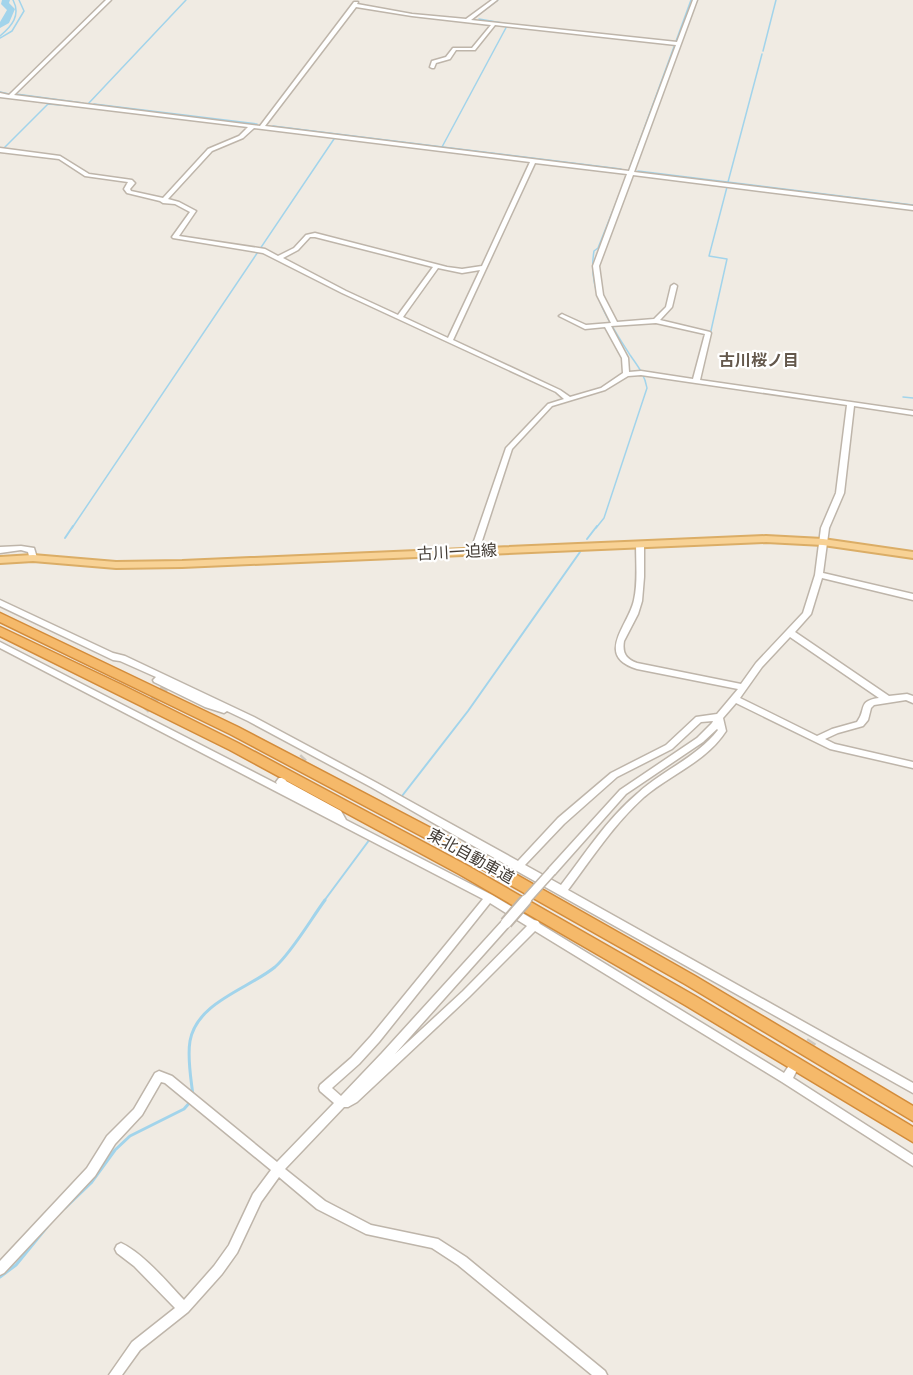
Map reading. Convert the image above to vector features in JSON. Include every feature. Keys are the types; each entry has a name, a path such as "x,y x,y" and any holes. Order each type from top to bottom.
{"highway":[{"name":"東北自動車道","path":"0,617 200,714 375,803 668,967 913,1114"},
{"name":"東北自動車道","path":"0,631 75,667 385,827 658,981 913,1135"}],"main road":[{"name":"古川一迫線","path":"0,560 33,558 135,565 749,539 823,542 913,555"}],"street":[{"path":"10,96 110,0"},
{"path":"468,20 495,0"},
{"path":"626,374 626,358 600,296 596,266 677,43 695,0"},
{"path":"262,127 356,3 412,15 677,43"},
{"path":"432,68 434,62 448,58 455,49 473,50 494,24"},
{"path":"0,95 913,208"},
{"path":"163,201 208,152 242,137 253,126"},
{"path":"0,150 64,159 75,169 87,175 130,181 132,183 127,189 129,192 179,204 193,212 175,237 260,249 344,292 451,339 480,356 558,391 568,398"},
{"path":"451,339 533,161"},
{"path":"278,258 296,249 308,236 315,236 436,267 462,271 484,267"},
{"path":"400,317 436,267"},
{"path":"656,321 669,307 674,286"},
{"path":"562,316 585,327 656,321 708,333 696,381"},
{"path":"475,550 508,448 550,405 603,389 626,374 696,381 913,413"},
{"path":"115,1375 136,1346 184,1308 201,1291 228,1256 257,1198 278,1169 386,1056 623,792 700,740 716,725 719,717 759,665 807,615 819,575 825,528 840,493 851,404"},
{"path":"640,544 640,593 631,623 620,642 620,652 626,662 742,687"},
{"path":"0,550 27,548 31,550 33,558"},
{"path":"819,575 913,597"},
{"path":"0,603 207,705 251,719"},
{"path":"790,633 887,699"},
{"path":"0,645 489,898 789,1075 913,1161"},
{"path":"111,656 122,658 251,719 374,785 814,1036 913,1088"},
{"path":"87,689 104,693 144,711 188,736 194,744"},
{"path":"818,739 835,731 857,726 864,720 867,707 872,702 907,697 913,700"},
{"path":"735,699 833,747 913,765"},
{"path":"518,867 561,821 614,775 669,747 699,719 719,717"},
{"path":"562,891 635,801 654,784 703,751 718,738 722,731 719,717"},
{"path":"304,758 306,755 356,781 374,785"},
{"path":"282,780 280,782 338,813 343,822"},
{"path":"489,898 375,1039 355,1061 324,1088 341,1102 353,1099 465,994 535,924"},
{"path":"0,1269 91,1172 111,1140 138,1112 159,1076 168,1079 321,1205 341,1218 369,1230 434,1242 462,1261 601,1375"},
{"path":"121,1249 138,1262 184,1308"}],"waterway":[{"path":"0,26 6,21 11,9 5,4 6,0"},
{"path":"0,36 16,15 13,0"},
{"path":"0,38 12,31 24,11 19,0"},
{"path":"88,104 186,0"},
{"path":"474,18 498,0"},
{"path":"629,170 691,0"},
{"path":"763,51 776,0"},
{"path":"442,147 508,24 479,19"},
{"path":"728,182 762,54"},
{"path":"0,92 9,94"},
{"path":"16,94 83,103"},
{"path":"3,149 48,104 84,107"},
{"path":"94,104 257,124"},
{"path":"273,126 442,147"},
{"path":"72,528 334,139"},
{"path":"442,147 621,169"},
{"path":"638,171 913,205"},
{"path":"596,528 604,518 647,388 640,370 602,306 594,279 594,251 598,248 627,175"},
{"path":"708,344 727,259 709,256 727,187"},
{"path":"903,397 913,398"},
{"path":"65,538 73,526"},
{"path":"587,539 597,526"},
{"path":"402,796 468,711 580,552"},
{"path":"324,901 370,839"},
{"path":"193,1096 190,1041 202,1016 213,1006 275,967 295,944 325,900"},
{"path":"65,1208 91,1183 115,1150 130,1136 184,1109 191,1101"},
{"path":"0,1277 16,1265 47,1227"}],"tunnel":[{"path":"145,710 165,688"},
{"path":"285,777 304,757"},
{"path":"794,1068 812,1041"}],"district":[{"name":"古川桜ノ目","path":"759,360"}]}
